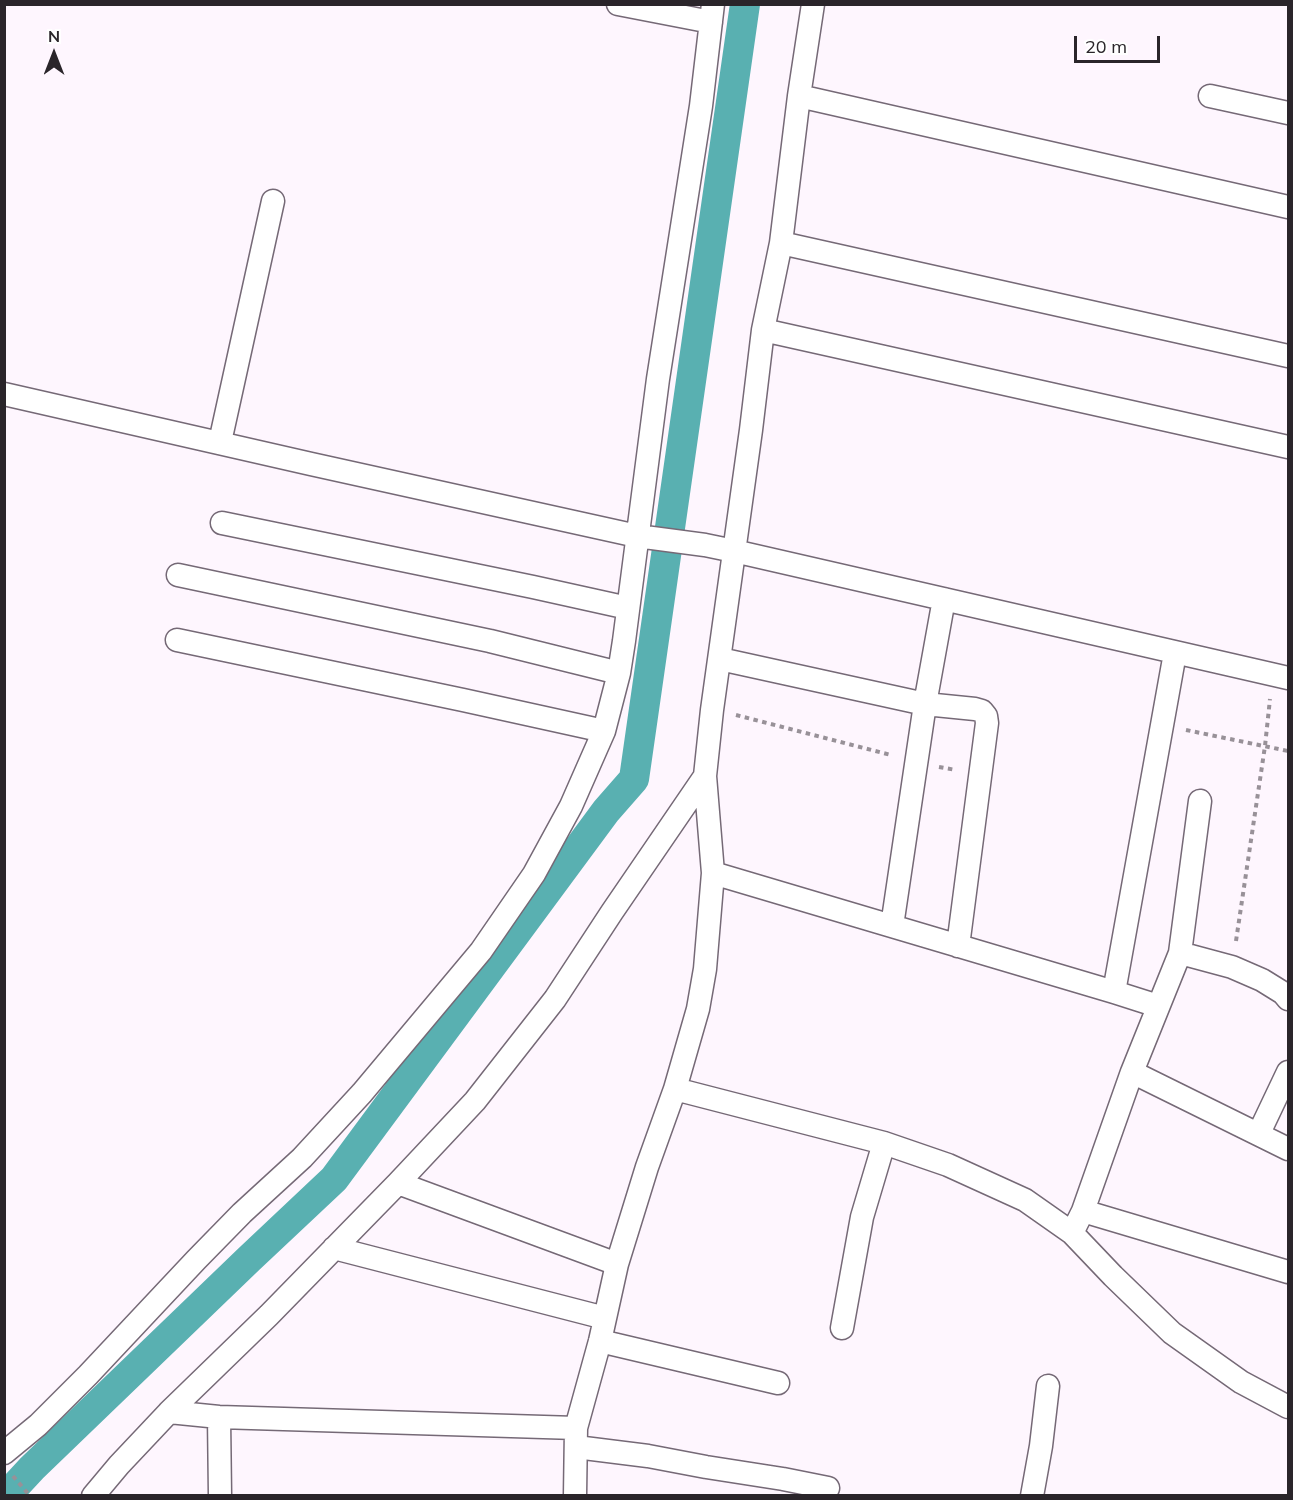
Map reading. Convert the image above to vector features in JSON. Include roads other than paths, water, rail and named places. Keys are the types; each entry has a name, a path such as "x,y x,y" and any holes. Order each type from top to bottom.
{"street":[{"path":"8,1463 47,1417 159,1299 242,1213 302,1158 362,1092 481,951 534,874 571,806 604,731 619,673 628,608 648,537 658,379 701,106 712,13 618,4"},
{"path":"575,1496 576,1438 617,1264 647,1167 675,1089 700,999 705,969 713,873 705,776 712,710 763,330 781,243 813,4"},
{"path":"799,96 1288,207"},
{"path":"1210,96 1288,113"},
{"path":"220,442 273,201"},
{"path":"781,243 1288,356"},
{"path":"763,330 1288,447"},
{"path":"4,394 648,537 734,551 1281,676"},
{"path":"222,523 628,608"},
{"path":"178,575 479,639 619,673"},
{"path":"892,926 925,704 944,600"},
{"path":"177,640 463,699 604,731"},
{"path":"1114,992 1175,653"},
{"path":"720,659 925,704 982,711 987,723 958,946"},
{"path":"93,1496 169,1412 398,1183 475,1101 555,999 705,776"},
{"path":"1072,1233 1083,1211 1132,1072 1180,953 1200,801"},
{"path":"713,873 1158,1006"},
{"path":"1180,953 1232,967 1262,980 1284,993 1288,999"},
{"path":"1132,1072 1288,1149"},
{"path":"1259,1134 1288,1072"},
{"path":"675,1089 884,1143 948,1165 1025,1200 1072,1233 1172,1333 1241,1382 1288,1407"},
{"path":"842,1328 862,1217 884,1143"},
{"path":"398,1183 617,1264"},
{"path":"1083,1211 1288,1270"},
{"path":"334,1248 605,1318"},
{"path":"600,1341 778,1383"},
{"path":"1032,1496 1048,1386"},
{"path":"169,1412 219,1417 576,1438 706,1467 828,1488"},
{"path":"219,1417 220,1496"}],"waterway":[{"path":"6,1496 32,1468 334,1179 606,811 634,779 745,4"}]}
